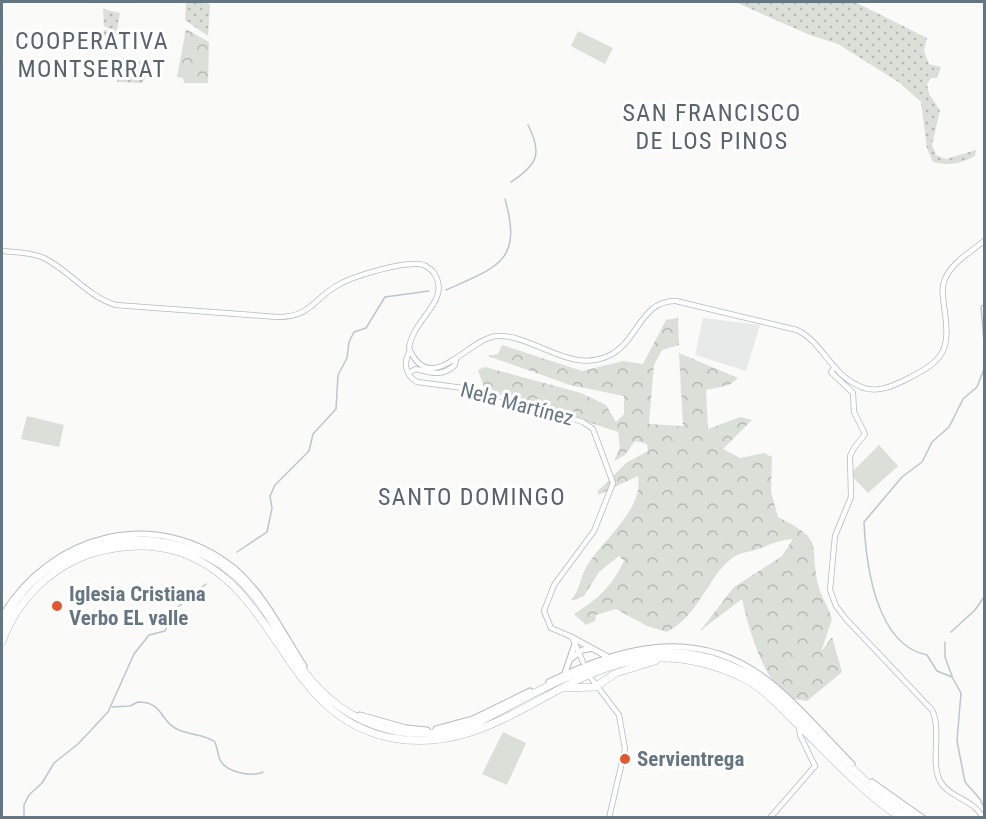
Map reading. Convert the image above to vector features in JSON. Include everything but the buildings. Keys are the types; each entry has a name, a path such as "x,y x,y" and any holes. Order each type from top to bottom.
{"highway":[{"path":"2,626 11,607 31,583 71,554 126,539 173,543 219,563 244,584 313,684 330,700 366,722 420,734 455,731 473,725 605,662 647,651 691,653 738,668 764,683 873,790 913,818"},
{"path":"2,642 24,602 57,570 87,555 107,549 161,547 197,559 237,587 261,617 290,664 312,692 343,719 374,733 410,741 450,737 486,726 562,687 614,664 640,658 694,661 718,667 749,681 799,725 873,799 901,818"},
{"path":"562,687 595,687 616,673 665,658"}],"main road":[{"path":"410,351 422,365 432,368 442,367 478,342 501,336 575,359 600,359 622,347 653,306 669,301 797,330 809,338 834,368 857,386 877,390 895,386 935,364 944,352 948,335 942,293 944,281 960,260 984,241"},
{"path":"2,251 42,257 96,296 116,305 278,317 303,313 335,287 350,280 409,264 421,264 434,273 440,289 436,301 412,333 410,351 405,362 408,373 416,369 432,374 442,373 455,365 456,359"},
{"path":"834,368 831,372 834,376 853,393 854,412 865,434 850,456 851,497 835,536 829,580 833,601 846,619 932,710 935,720 940,781 946,789 975,806 983,818"},
{"name":"Nela Martínez","path":"408,373 417,382 503,396 577,419 593,429 613,483 594,531 554,585 544,608 546,620 551,628 567,633 574,641"},
{"path":"2,616 31,576 66,552 106,538 147,535 188,543 235,569 255,591 313,677 341,704 370,719 406,728 439,729 484,714 606,656 648,647 683,647 713,654 752,670 778,690 876,786 923,818"},
{"path":"574,641 606,656"},
{"path":"574,641 583,662"},
{"path":"564,675 572,659 574,641"},
{"path":"572,659 583,649 590,649"},
{"path":"591,678 595,687 619,716 624,740 624,754 609,818"},
{"path":"770,818 815,766 800,735 799,725"}],"shaded area":[{"path":"703,318 760,325 746,371 695,355"}],"green space":[{"path":"735,2 855,2 927,38 924,51 929,64 941,67 937,78 931,78 927,84 929,94 940,110 932,145 936,155 946,159 976,150 975,156 954,164 933,162 927,148 921,102 900,83 838,44 810,35"},
{"path":"186,3 210,4 208,36 185,20"},
{"path":"103,9 120,13 115,40 98,36 105,30 114,31 104,26"},
{"path":"186,29 209,42 208,83 184,83 183,78 177,77"},
{"path":"578,31 613,48 605,64 571,46"},
{"path":"123,58 153,64 142,83 117,82"},
{"path":"678,318 679,345 662,350 654,365 649,424 683,426 679,353 738,378 729,385 706,390 708,429 740,417 752,420 723,449 740,458 764,453 772,457 771,492 778,517 810,538 819,588 832,619 821,652 832,637 842,672 807,701 789,697 771,678 758,653 742,599 700,631 734,587 782,556 793,539 779,541 735,556 717,573 697,605 679,624 667,632 647,626 616,609 596,615 595,621 586,625 574,614 604,591 624,561 619,556 599,572 584,596 570,601 588,564 629,512 638,488 638,476 598,495 598,491 626,463 648,451 647,444 635,441 625,455 614,461 620,448 618,432 484,387 478,370 485,367 581,393 606,405 616,422 624,414 624,396 570,385 488,356 498,354 502,345 582,371 623,361 643,364 666,320"},
{"path":"27,416 64,425 59,447 21,439"},
{"path":"879,445 898,466 868,493 850,474"},
{"path":"503,732 526,743 507,785 482,774"}],"waterway":[{"path":"511,182 527,170 535,158 535,144 528,125"},
{"path":"446,290 492,268 501,260 508,249 511,237 505,199"},
{"path":"237,552 267,532 272,508 270,496 275,485 309,451 313,434 336,409 338,375 347,358 349,342 354,332 366,328 385,297 429,291"},
{"path":"984,304 981,307 984,342"},
{"path":"984,369 977,387 963,399 949,427 932,442 922,462 902,477 864,522 871,580 885,620 896,636 910,648 927,655 937,671 952,677 961,693 957,741 965,782 980,799 984,808"},
{"path":"24,818 24,805 29,795 42,783 54,763 78,744 108,712 134,654 149,635 165,631 177,608 206,584"},
{"path":"951,632 975,610 984,597"},
{"path":"945,642 945,657 952,676"},
{"path":"112,707 130,706 138,702 152,705 175,728 215,742 220,760 228,768 246,774 263,772"}],"place":[{"name":"Iglesia Cristiana Verbo EL valle","path":"57,606"},
{"name":"Servientrega","path":"625,759"}],"district":[{"name":"COOPERATIVA MONTSERRAT","path":"92,55"},
{"name":"SAN FRANCISCO DE LOS PINOS","path":"712,127"},
{"name":"SANTO DOMINGO","path":"472,497"}]}
